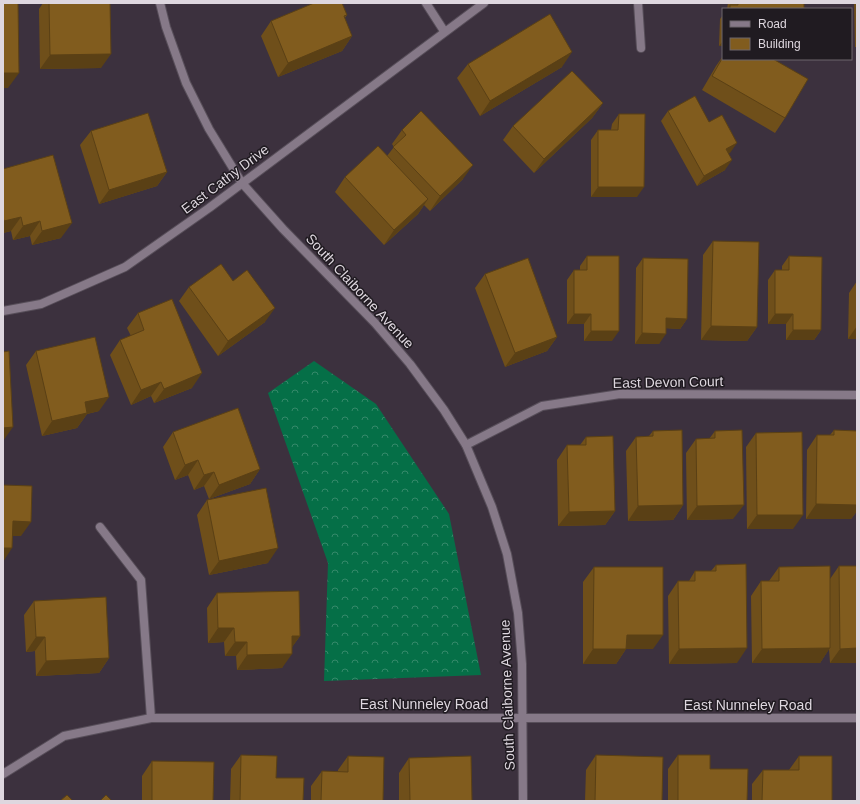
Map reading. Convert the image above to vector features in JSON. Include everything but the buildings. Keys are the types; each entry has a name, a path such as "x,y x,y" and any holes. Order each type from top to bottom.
{"street":[{"name":"South Claiborne Avenue","path":"160,3 166,27 186,83 209,129 242,183 282,229 375,323 410,364 444,410 466,445 492,507 507,554 518,612 522,664 523,801"},
{"path":"426,3 444,31"},
{"name":"East Cathy Drive","path":"3,311 41,304 125,267 242,183 444,31 484,3"},
{"path":"638,3 641,48"},
{"name":"East Devon Court","path":"466,445 542,406 620,394 857,395"},
{"path":"100,527 141,580 151,718"},
{"name":"East Nunneley Road","path":"3,774 64,736 151,718 857,718"}],"green space":[{"path":"314,361 376,404 449,514 481,675 324,681 328,563 268,393"}]}
